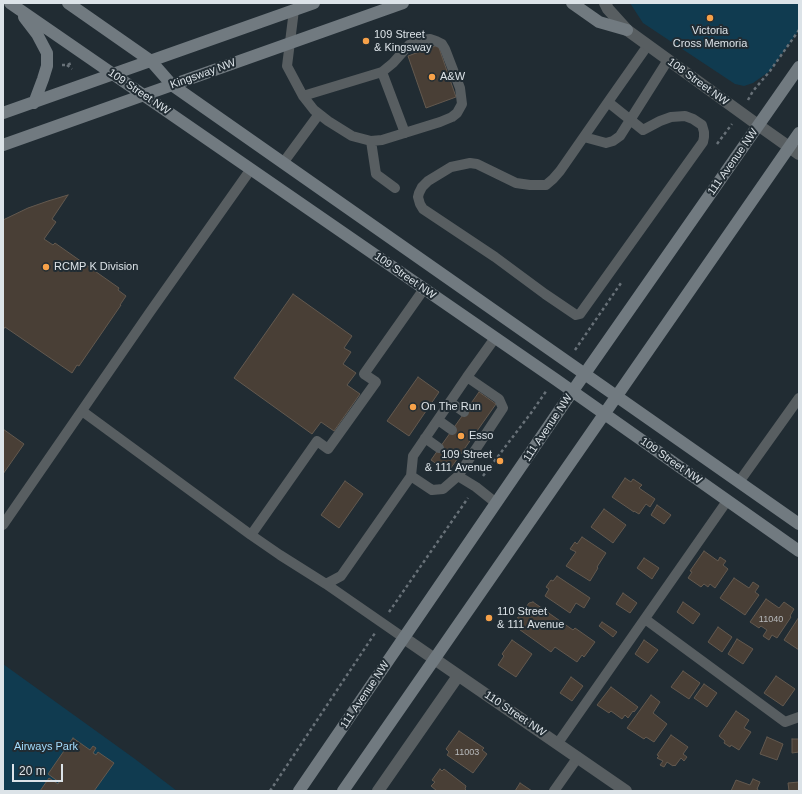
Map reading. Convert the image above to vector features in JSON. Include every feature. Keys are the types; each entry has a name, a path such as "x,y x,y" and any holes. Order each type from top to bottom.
{"main road":[{"name":"109 Street NW","path":"68,3 151,61 172,85 799,524"},
{"path":"3,113 314,3"},
{"name":"Kingsway NW","path":"3,145 403,3"},
{"path":"572,3 599,22 627,30"},
{"name":"109 Street NW","path":"14,6 495,338 799,551"},
{"path":"14,6 37,34 47,53 47,66 34,103"},
{"name":"111 Avenue NW","path":"299,791 572,392 799,66"},
{"path":"343,791 616,396 794,151 799,133"}],"street":[{"name":"108 Street NW","path":"605,3 608,9 627,30 794,151"},
{"name":"110 Street NW","path":"404,638 626,791"},
{"path":"378,791 458,676"}],"lane":[{"path":"294,10 287,66 303,96 314,110 352,136 371,141 382,140 452,117 457,113 462,104 460,88 445,49 442,44 430,39 409,45 393,63 382,72 303,96"},
{"path":"608,102 643,130 671,117 685,116 702,125 704,137 703,142 580,314 576,315 495,257 423,209 418,197 419,192 428,181 451,166 470,163 477,164 516,183 546,185 560,172 608,102 648,45"},
{"path":"584,137 606,143 613,141 620,136 668,60"},
{"path":"382,72 405,133"},
{"path":"283,163 319,114"},
{"path":"371,141 376,174 395,188"},
{"path":"3,525 251,169"},
{"path":"252,535 317,441 328,449 376,382 364,374 424,289"},
{"path":"326,584 341,576 411,476 413,456 495,338"},
{"path":"411,476 432,490 443,489 458,476 460,463 486,426 503,408 499,399 467,377"},
{"path":"739,482 799,398"},
{"path":"450,402 464,412"},
{"path":"82,411 280,555 326,584 404,638"},
{"path":"438,420 452,430"},
{"path":"425,438 439,448"},
{"path":"458,476 476,487 496,503"},
{"path":"558,743 727,501"},
{"path":"646,619 785,722 799,717"},
{"path":"554,791 578,757"}],"path":[{"path":"753,91 770,71 799,30"},
{"path":"67,65 72,69"},
{"path":"270,791 382,622 487,471 540,402"}],"green space":[{"path":"630,3 799,3 799,30 770,71 753,83 744,86 735,84 643,23"},
{"name":"Airways Park","path":"3,664 135,759 177,791 3,791"}],"building":[{"name":"A&W","path":"438,45 456,97 426,108 408,56"},
{"name":"RCMP K Division","path":"68,195 52,219 56,222 44,239 53,245 55,243 119,288 118,290 126,296 79,366 77,365 72,373 5,327 3,330 3,220 28,208"},
{"path":"293,294 352,336 344,348 351,352 343,364 356,373 347,385 360,394 334,431 321,422 312,434 234,378"},
{"name":"On The Run","path":"418,377 439,392 409,436 387,421"},
{"name":"Esso","path":"479,392 496,404 448,472 431,460"},
{"path":"3,429 24,444 3,474"},
{"path":"625,478 631,482 633,479 642,485 639,488 655,499 650,507 646,504 639,514 612,497"},
{"path":"345,481 363,494 339,528 321,515"},
{"path":"657,505 671,515 664,524 651,515"},
{"path":"604,509 626,525 613,543 591,527"},
{"path":"582,537 606,553 590,581 566,566 576,552 570,549 575,542 577,544"},
{"path":"704,551 718,561 720,557 726,561 723,565 728,569 715,588 710,584 708,587 704,584 701,587 688,578 692,572 690,571"},
{"path":"644,558 659,568 652,579 637,568"},
{"path":"557,576 590,598 584,608 576,603 570,613 545,596 549,589 546,587 551,580 553,581"},
{"path":"734,578 749,588 753,582 759,586 755,592 759,595 745,615 720,598"},
{"path":"623,593 637,603 630,613 616,604"},
{"path":"766,599 779,608 784,602 794,609 790,616 791,617 777,638 772,635 769,640 763,636 767,630 761,626 759,628 750,622"},
{"path":"533,602 573,630 575,628 595,642 584,657 582,655 577,662 555,647 551,652 516,627 515,622 518,617 525,613 524,610 529,603"},
{"path":"683,602 700,614 693,624 677,612"},
{"path":"799,617 799,650 784,640"},
{"path":"602,622 617,632 613,637 599,626"},
{"path":"718,627 732,637 722,652 708,642"},
{"path":"737,639 753,649 743,664 728,654"},
{"path":"512,640 532,654 516,677 498,665 504,656 502,654"},
{"path":"644,640 658,650 648,663 635,654"},
{"path":"683,671 700,683 689,699 671,687"},
{"path":"776,676 795,689 783,706 764,693"},
{"path":"571,677 583,686 572,701 560,693"},
{"path":"704,684 717,693 707,707 694,698"},
{"path":"611,687 638,707 628,718 625,715 622,719 611,711 609,713 597,705"},
{"path":"651,695 660,702 653,713 667,724 654,742 646,737 644,739 627,728"},
{"path":"736,711 749,720 744,728 751,732 739,750 724,743 725,741 719,736"},
{"path":"459,731 484,748 482,750 487,754 473,773 447,755 449,752 446,749"},
{"path":"671,735 688,747 683,754 687,757 684,761 681,758 675,766 667,762 664,767 660,765 663,761 657,758 659,756 657,755"},
{"path":"767,737 783,744 777,760 760,754"},
{"path":"73,738 90,750 93,746 96,748 93,753 96,755 98,752 114,763 94,791 40,791 49,778 58,784 59,782 48,774"},
{"path":"792,739 799,739 799,752 792,753"},
{"path":"440,769 442,771 444,769 466,786 465,789 467,791 437,791 431,786 435,782 432,780"},
{"path":"753,779 760,782 757,791 731,791 736,780 750,785"},
{"path":"799,782 799,791 789,791 788,783"},
{"path":"520,783 532,791 515,791"}],"place":[{"name":"Victoria Cross Memoria","path":"710,18"},
{"name":"109 Street & Kingsway","path":"366,41"},
{"name":"A&W","path":"432,77"},
{"name":"RCMP K Division","path":"46,267"},
{"name":"On The Run","path":"413,407"},
{"name":"Esso","path":"461,436"},
{"name":"109 Street & 111 Avenue","path":"500,461"},
{"name":"110 Street & 111 Avenue","path":"489,618"}]}
